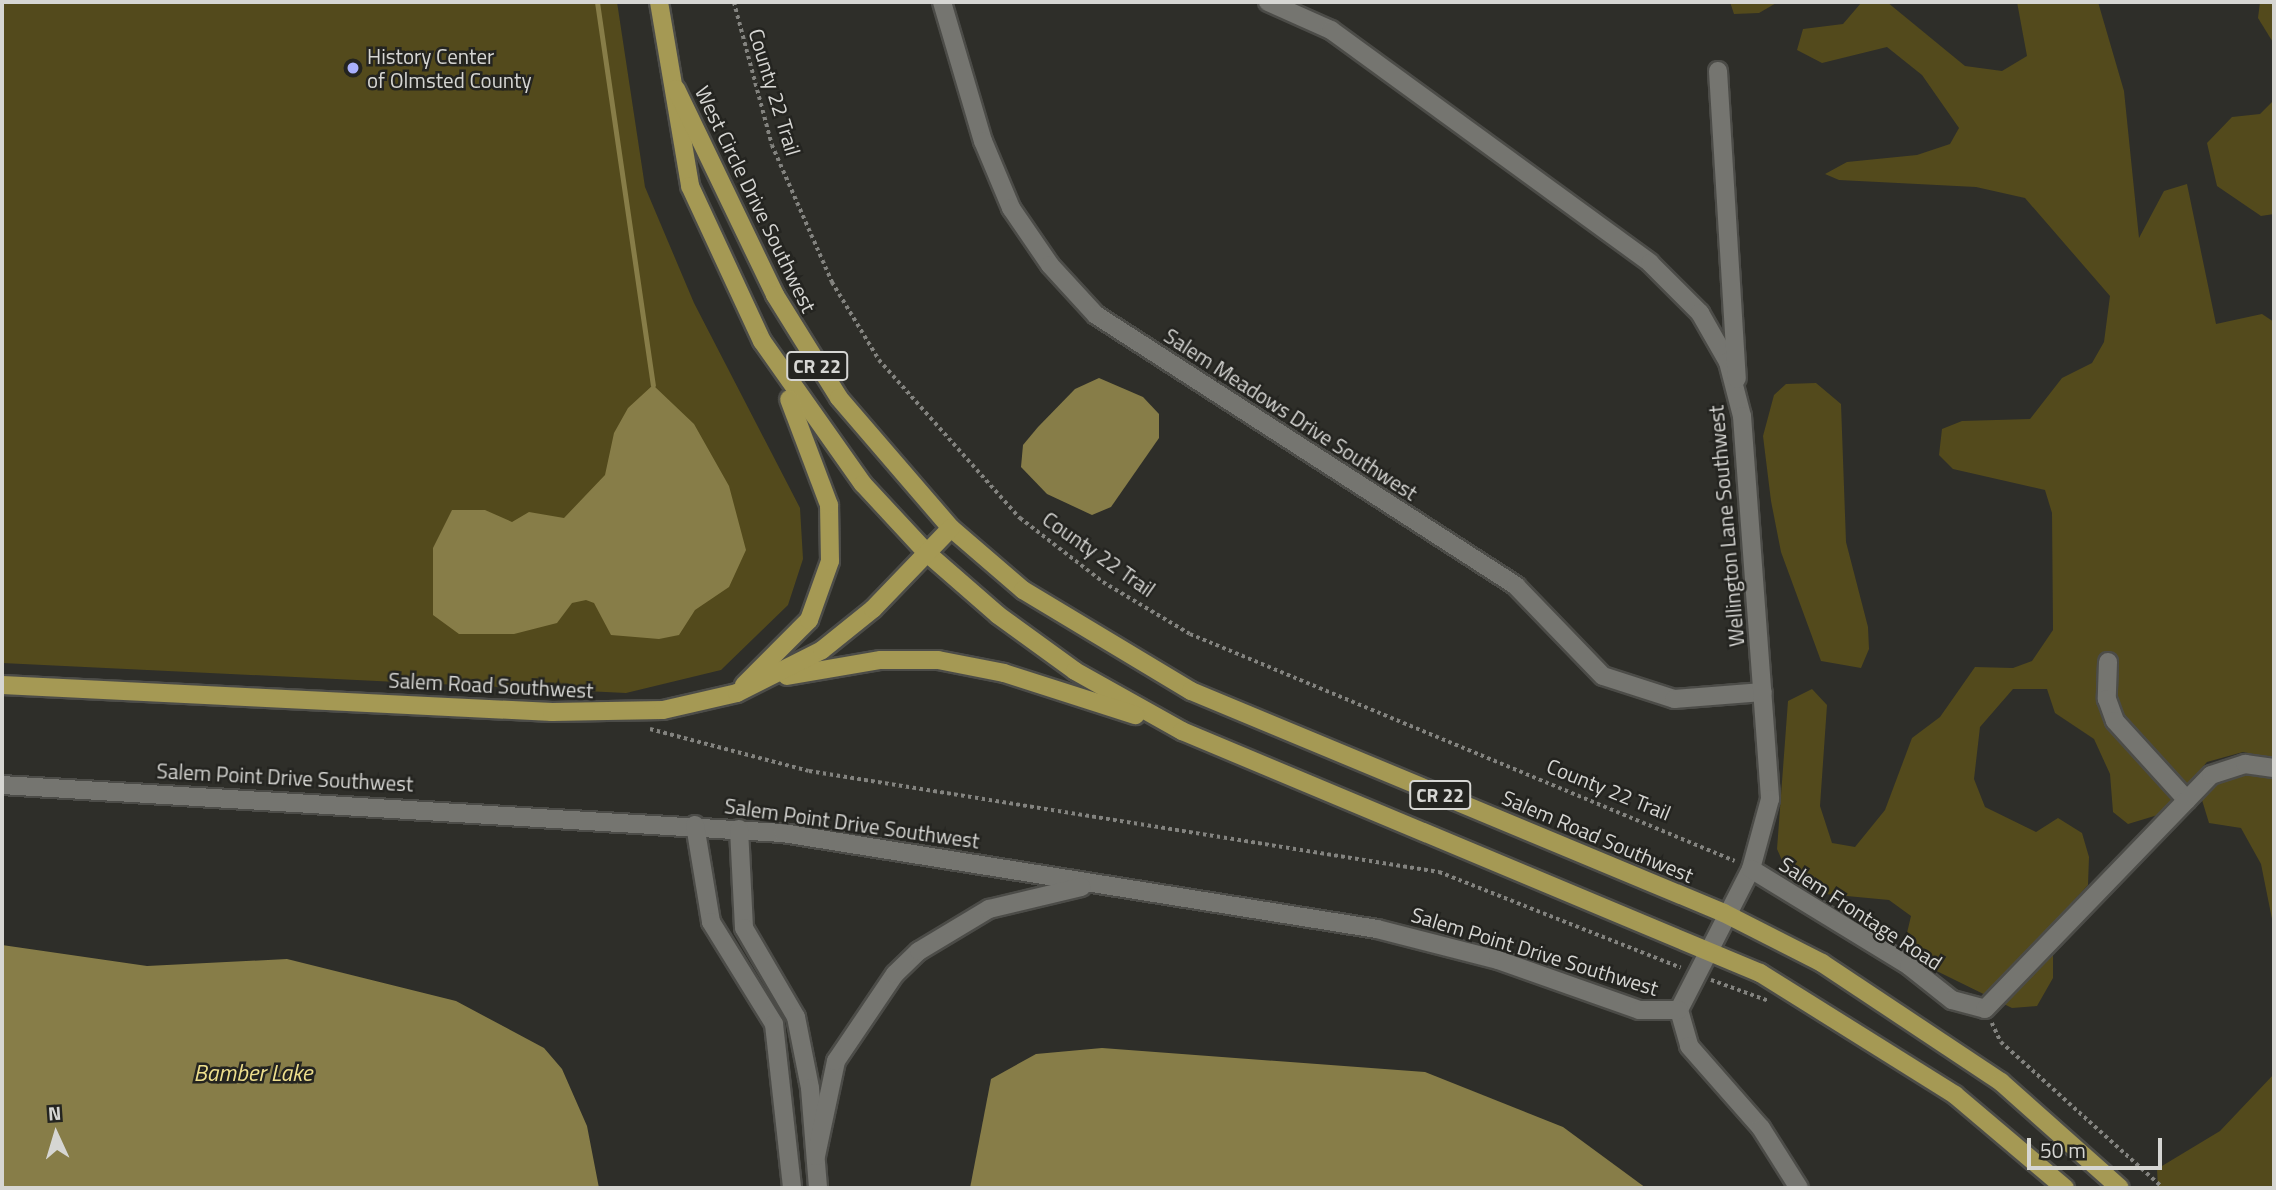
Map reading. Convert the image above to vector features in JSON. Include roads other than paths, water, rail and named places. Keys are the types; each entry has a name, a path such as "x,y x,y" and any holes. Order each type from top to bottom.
{"main road":[{"name":"West Circle Drive Southwest","path":"659,2 690,186 778,370 863,484 928,553"},
{"name":"West Circle Drive Southwest","path":"675,87 775,295 810,356 869,437 951,528"},
{"path":"737,693 809,621 830,561 832,523 824,484 778,370"},
{"name":"Salem Road Southwest","path":"2,685 601,713 663,710 737,693 770,679 852,628 951,528 1065,619 1191,691 1724,913 1822,963 1957,1049 2120,1188"},
{"name":"CR 22","path":"928,553 1038,646 1182,731 1707,948 1808,1000 1909,1063 2065,1188"},
{"path":"770,679 881,660 938,660 1004,673 1182,731"}],"street":[{"name":"Salem Meadows Drive Southwest","path":"942,2 983,141 1011,208 1050,265 1096,316 1517,586 1603,676 1674,699 1763,692"},
{"name":"Wellington Lane Southwest","path":"1268,2 1331,30 1650,263 1716,335 1737,388 1770,799 1751,869 1716,930"},
{"path":"1718,71 1737,388"},
{"path":"2108,662 2107,699 2115,721 2187,800 2227,769 2274,768"},
{"name":"Salem Point Drive Southwest","path":"2,785 739,829 1377,929 1498,960 1639,1010 1679,1010"},
{"name":"Salem Frontage Road","path":"1751,869 1909,966 1952,1000 1985,1009 2187,800"},
{"path":"695,825 711,922 774,1024 792,1188"},
{"path":"739,829 744,928 796,1017 818,1188"},
{"path":"816,1156 827,1088 875,995 919,951 989,909 1096,885"},
{"name":"Salem Point Drive Southwest","path":"1716,930 1679,1010 1689,1046 1761,1128 1799,1188"}],"water":[{"path":"1099,378 1143,397 1159,414 1159,438 1111,507 1092,515 1047,494 1021,467 1023,445 1038,427 1075,389"},
{"path":"653,385 694,424 729,486 746,550 729,587 695,610 679,635 659,639 611,635 594,603 586,600 572,603 557,623 514,634 459,634 433,615 433,548 452,510 485,510 512,522 529,512 564,518 605,475 614,433 628,408"},
{"name":"Bamber Lake","path":"2,945 147,966 287,959 456,1001 544,1048 562,1069 587,1126 599,1188 2,1188"},
{"path":"1102,1048 1425,1072 1563,1127 1646,1188 970,1188 991,1079 1036,1054"}],"waterway":[{"path":"597,2 653,385"}],"place":[{"name":"History Center of Olmsted County","path":"353,68"}]}
